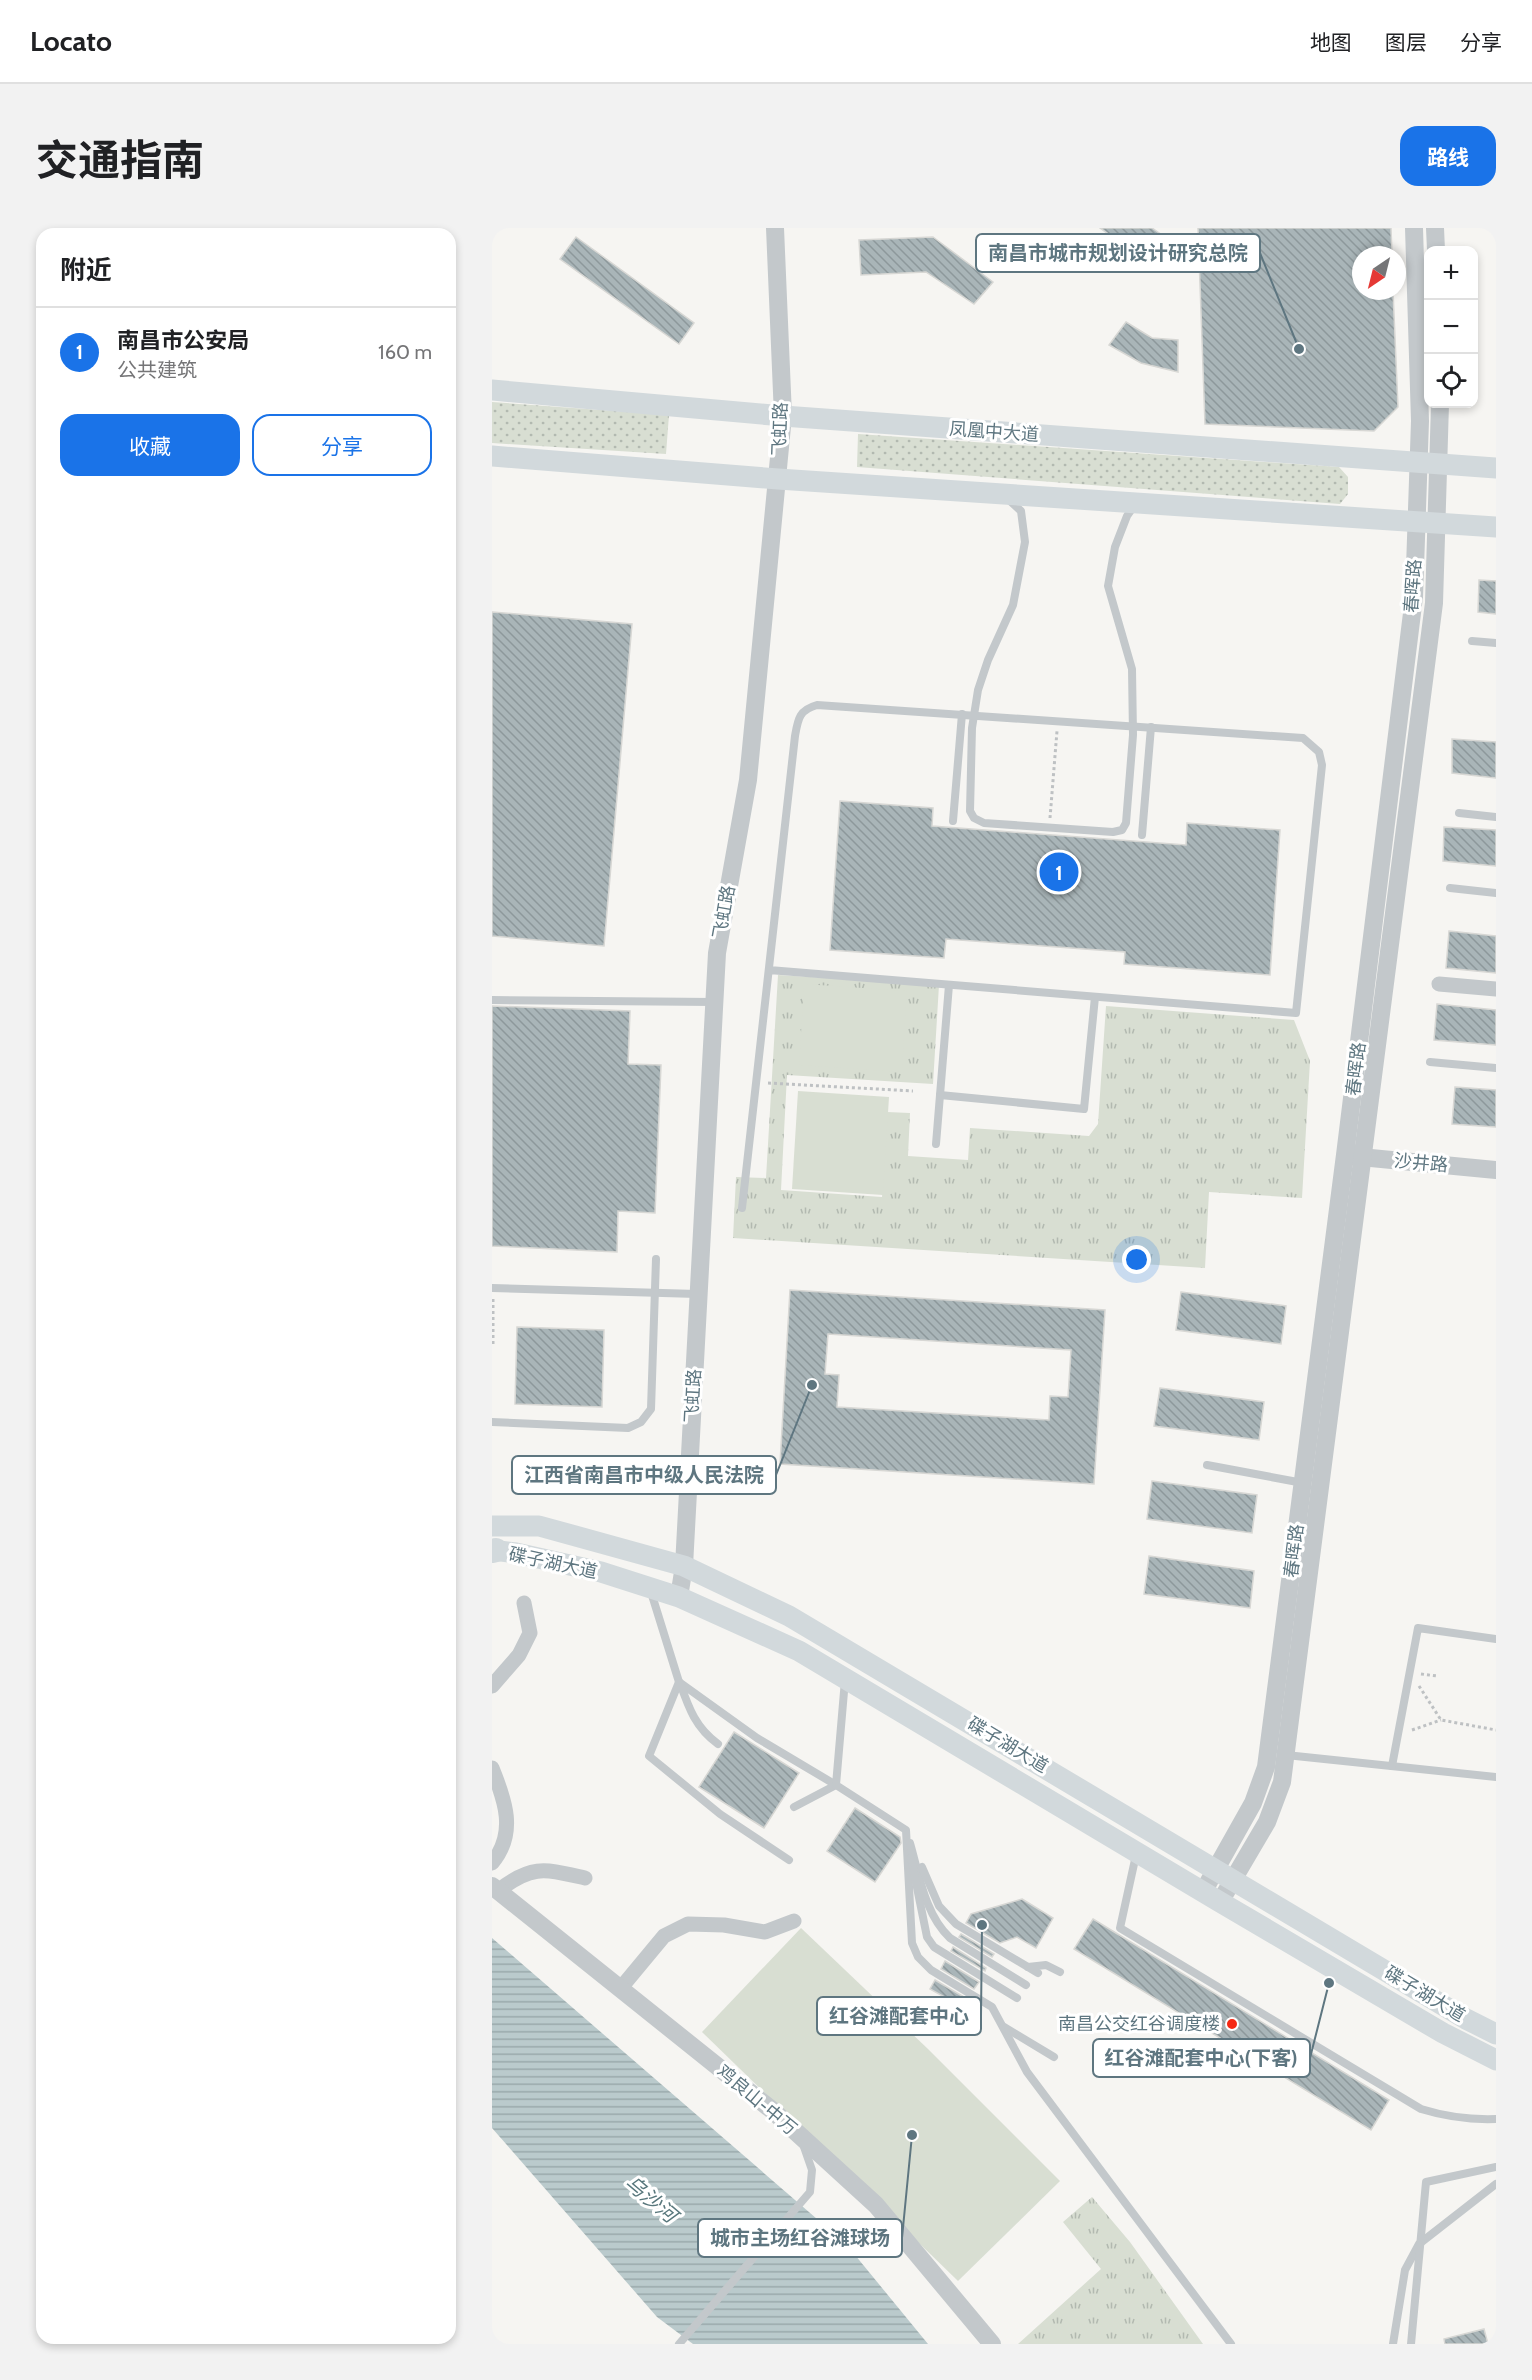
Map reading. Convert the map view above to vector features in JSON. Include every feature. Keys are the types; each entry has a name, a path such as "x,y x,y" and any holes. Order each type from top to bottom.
{"main road":[{"name":"凤凰中大道","path":"492,390 783,416 1496,468"},
{"path":"492,456 778,479 1496,527"},
{"name":"碟子湖大道","path":"492,1526 538,1526 684,1566 789,1616 1466,2019 1496,2034"},
{"name":"碟子湖大道","path":"493,1550 601,1572 679,1597 799,1651 1211,1897 1443,2033 1496,2060"}],"street":[{"name":"飞虹路","path":"679,1597 684,1566 717,953 748,780 783,416 775,228"},
{"name":"春晖路","path":"1211,1897 1225,1874 1267,1822 1282,1782 1286,1755 1414,597 1427,522 1429,464 1414,228"},
{"path":"1435,228 1436,246"},
{"name":"春晖路","path":"1429,464 1439,408"},
{"path":"1439,984 1496,989"},
{"name":"春晖路","path":"1225,1874 1266,1767 1303,1483 1354,1156"},
{"name":"沙井路","path":"1354,1156 1496,1170"},
{"path":"492,1686 519,1655 530,1633 524,1603"},
{"path":"492,1768 508,1815 506,1839 492,1863"},
{"path":"495,1888 519,1874 547,1870 585,1878"},
{"name":"鸡良山-中万","path":"495,1888 772,2110 876,2205 992,2344"},
{"path":"620,1989 664,1936 688,1924 724,1925 765,1932 794,1921"}],"lane":[{"path":"1003,494 1021,511 1025,542 1013,605 988,660 978,690 972,728 970,811 974,818 984,823 1050,828 1122,830 1126,823 1133,735 1132,669 1108,586 1115,547 1127,516 1137,503"},
{"path":"1472,641 1496,643"},
{"path":"742,1208 756,1082 798,716 805,708 817,705 1303,738 1319,752 1322,765 1296,1013 769,970"},
{"path":"953,821 962,714"},
{"path":"1142,834 1151,727"},
{"path":"1459,813 1496,817"},
{"path":"1450,888 1496,893"},
{"path":"936,1144 949,985"},
{"path":"940,1095 1084,1109 1095,997"},
{"path":"492,1000 714,1002"},
{"path":"1430,1062 1496,1068"},
{"path":"492,1422 628,1428 641,1422 651,1409 656,1259"},
{"path":"492,1288 698,1294"},
{"path":"1207,1465 1303,1483"},
{"path":"650,1588 693,1720 706,1735 718,1744"},
{"path":"1392,1766 1418,1628 1496,1639"},
{"path":"836,1785 845,1679"},
{"path":"679,1682 757,1738 906,1830 939,1906 956,1924 1038,1972"},
{"path":"679,1682 649,1756 720,1814 789,1860"},
{"path":"1286,1755 1496,1777"},
{"path":"794,1806 836,1785"},
{"path":"906,1830 932,1913 939,1928 950,1938 1026,1985"},
{"path":"906,1830 927,1937 934,1947 1017,1998"},
{"path":"906,1830 912,1943 918,1957 932,1970 992,2007 1027,2072 1231,2344"},
{"path":"1137,1853 1120,1928 1421,2109 1448,2117 1474,2120 1496,2119"},
{"path":"1028,1967 1046,1965 1060,1972"},
{"path":"1003,2026 1054,2057"},
{"path":"679,2344 810,2192 812,2170 801,2137"},
{"path":"1411,2344 1426,2182 1496,2167"},
{"path":"1393,2344 1405,2270 1419,2244 1496,2184"}],"path":[{"path":"1050,828 1058,721"},
{"path":"756,1082 913,1091"},
{"path":"492,1288 493,1347"},
{"path":"1410,1672 1437,1676"},
{"path":"1410,1672 1441,1720"},
{"path":"1398,1734 1441,1720 1496,1730"}],"green space":[{"path":"492,402 669,415 666,454 492,443"},
{"path":"858,434 1339,467 1348,477 1348,494 1340,504 857,467"},
{"path":"778,975 939,985 933,1084 787,1075 781,1190 882,1197 887,1112 910,1113 908,1156 968,1160 970,1128 1089,1136 1098,1124 1106,1006 1294,1020 1310,1061 1302,1198 1209,1192 1205,1268 733,1238 736,1177 766,1178"},
{"path":"804,984 907,991 902,1072 799,1065"},
{"path":"798,1091 889,1097 883,1195 792,1189"},
{"path":"801,1928 928,2049 1060,2181 958,2281 702,2032"},
{"path":"1092,2197 1130,2242 1203,2344 1018,2344 1101,2269 1063,2222"}],"water":[{"name":"乌沙河","path":"492,1938 846,2244 928,2344 693,2344 657,2317 492,2128"}],"building":[{"path":"1100,228 1152,228 1176,245 1158,270"},
{"path":"1198,228 1391,228 1392,246 1352,246 1352,300 1393,300 1398,407 1374,431 1205,424"},
{"path":"576,237 694,323 679,344 560,259"},
{"path":"933,237 993,282 974,304 926,272 861,275 859,240"},
{"path":"1126,322 1152,338 1178,340 1178,372 1141,363 1109,345"},
{"path":"1479,580 1496,581 1496,614 1478,612"},
{"path":"492,612 632,624 604,946 492,936"},
{"path":"1452,739 1496,742 1496,778 1452,773"},
{"path":"840,801 933,808 932,826 1186,845 1187,823 1280,830 1270,975 1124,964 1125,952 946,939 944,958 830,950"},
{"path":"1444,827 1496,830 1496,866 1443,861"},
{"path":"1449,931 1496,936 1496,973 1446,968"},
{"path":"1437,1004 1496,1010 1496,1045 1434,1040"},
{"path":"492,1006 630,1011 628,1064 661,1065 655,1213 618,1211 617,1252 492,1246"},
{"path":"1455,1087 1496,1090 1496,1127 1452,1124"},
{"path":"790,1290 1105,1310 1094,1484 780,1464","holes":["828,1334 1071,1350 1068,1397 1050,1396 1049,1420 837,1407 839,1375 825,1374"]},
{"path":"1181,1292 1286,1306 1281,1344 1176,1330"},
{"path":"517,1327 604,1330 602,1407 515,1404"},
{"path":"1160,1388 1264,1402 1259,1440 1154,1426"},
{"path":"1152,1481 1257,1495 1252,1533 1147,1519"},
{"path":"1149,1556 1254,1571 1250,1608 1144,1594"},
{"path":"734,1732 799,1773 764,1828 699,1787"},
{"path":"855,1808 900,1837 901,1843 875,1882 827,1851"},
{"path":"1022,1899 1053,1918 1036,1948 1017,1937 1000,1943 966,1923 971,1914"},
{"name":"南昌公交红谷调度楼","path":"1093,1919 1389,2100 1371,2130 1074,1949"},
{"path":"961,1934 994,1954 992,1957 959,1937"},
{"path":"953,1947 986,1968 985,1971 951,1951"},
{"path":"945,1961 979,1982 974,1989 941,1969"},
{"path":"935,1980 969,2000 964,2008 930,1989"},
{"path":"1484,2329 1488,2344 1445,2344 1444,2339"}],"place":[{"name":"南昌市城市规划设计研究总院","path":"1299,349"},
{"name":"南昌市公安局","path":"1059,872"},
{"name":"江西省南昌市中级人民法院","path":"812,1385"},
{"name":"红谷滩配套中心","path":"982,1925"},
{"name":"红谷滩配套中心(下客)","path":"1329,1983"},
{"name":"南昌公交红谷调度楼","path":"1232,2024"},
{"name":"城市主场红谷滩球场","path":"912,2135"}]}
